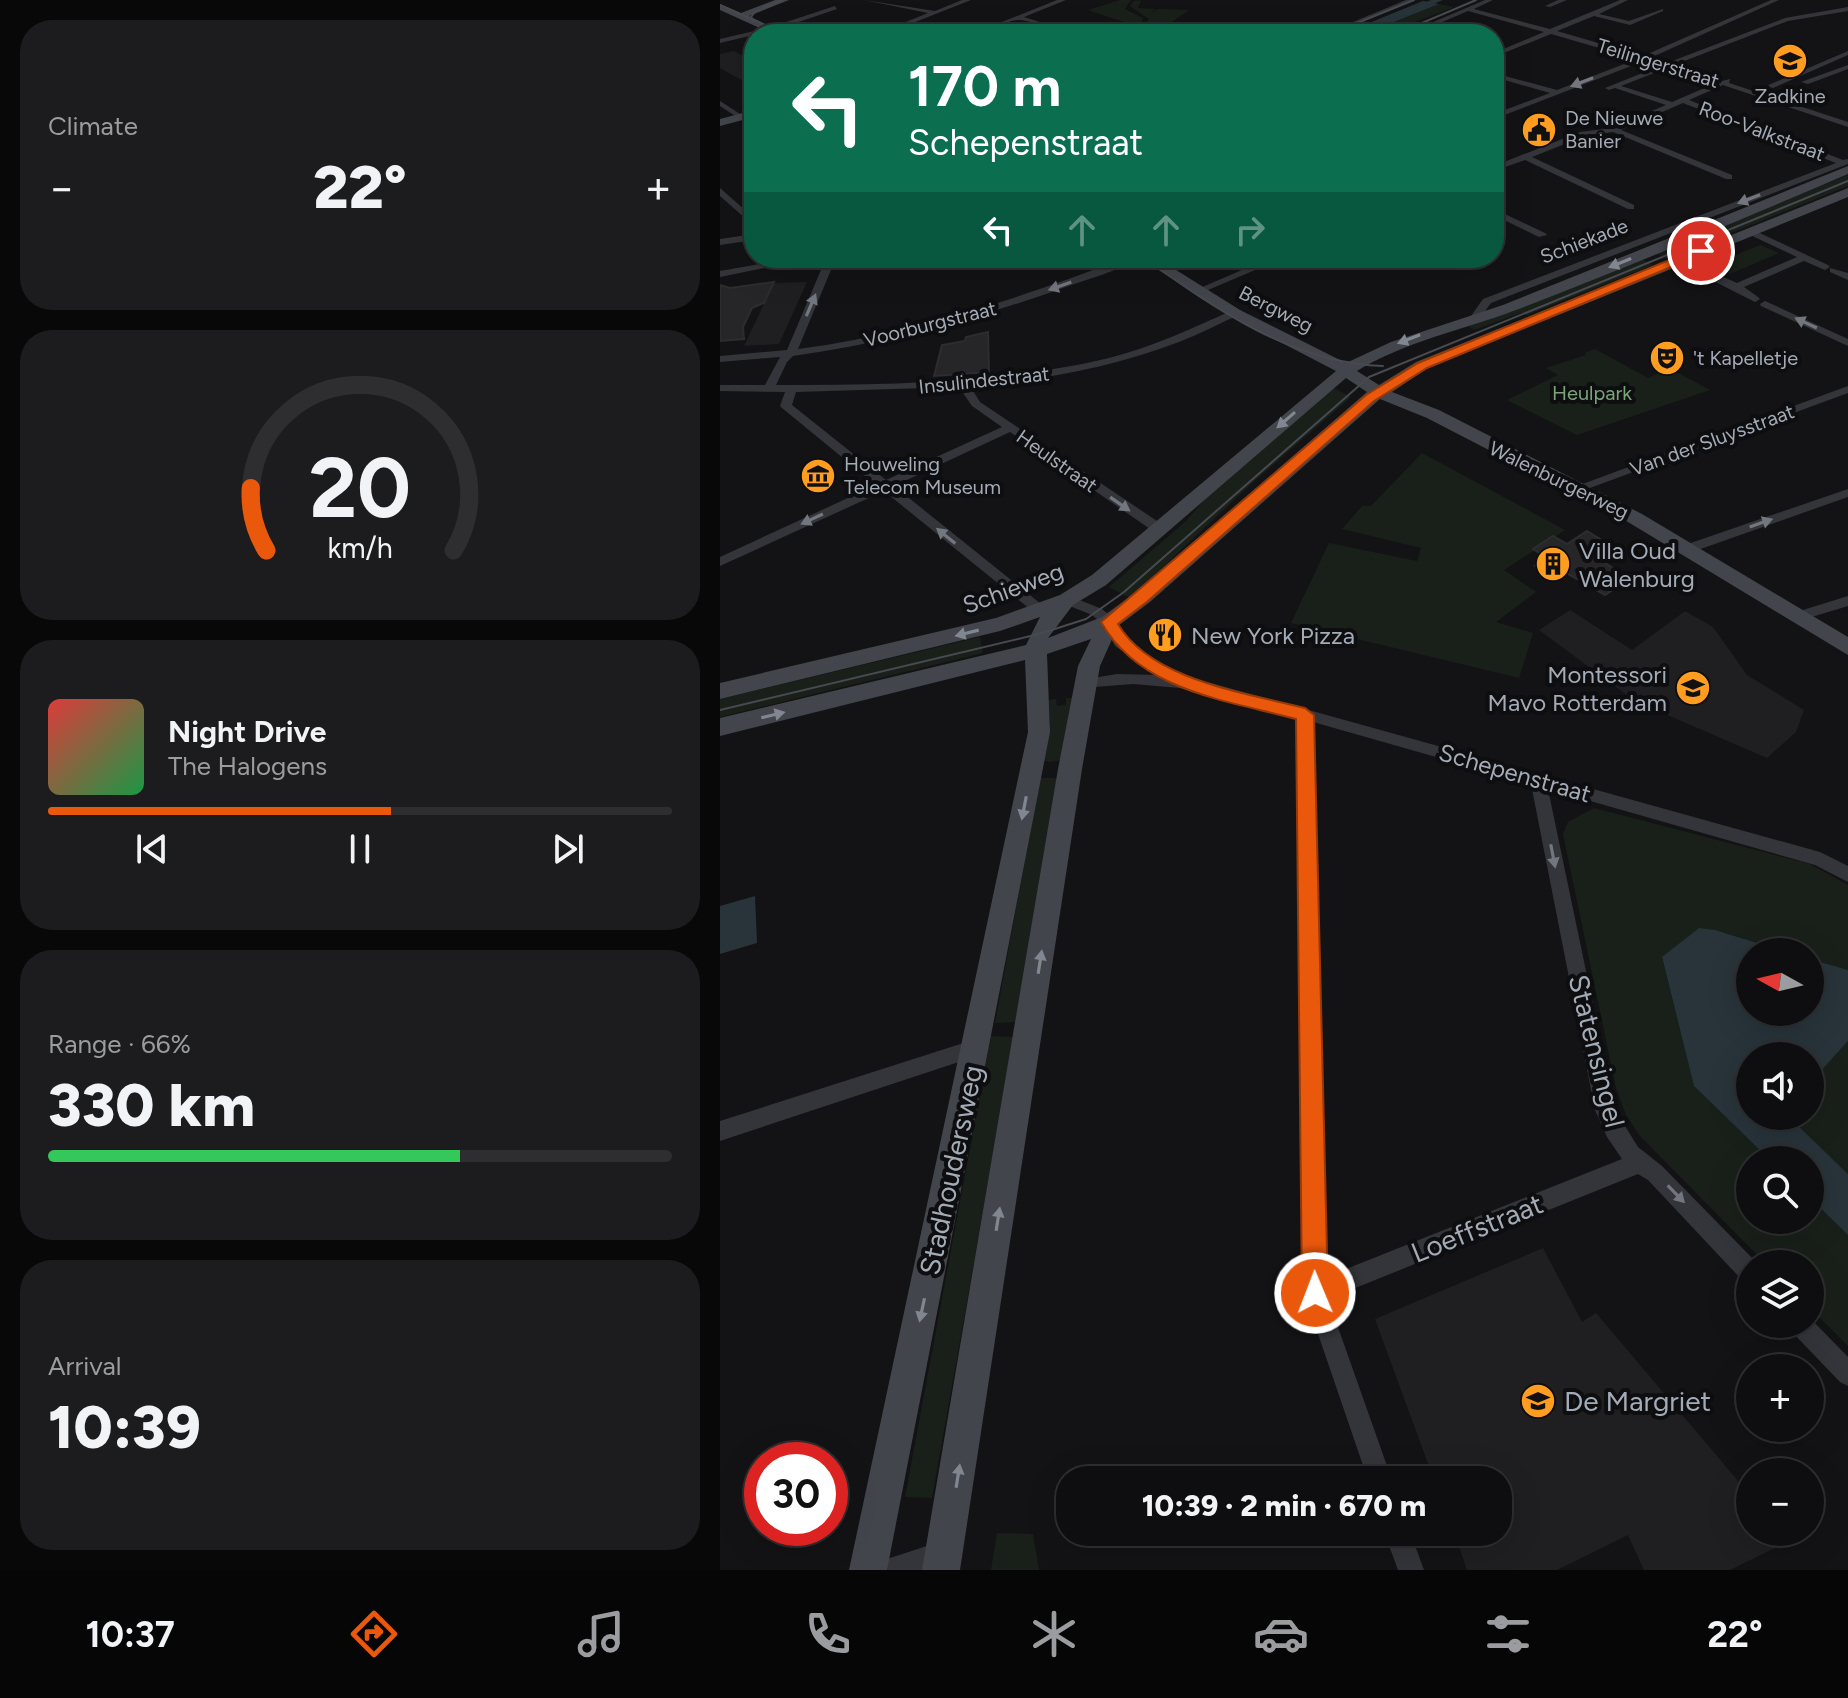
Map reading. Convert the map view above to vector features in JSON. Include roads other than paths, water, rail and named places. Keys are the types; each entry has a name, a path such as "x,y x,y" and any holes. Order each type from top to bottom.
{"main road":[{"path":"743,15 784,0"},
{"path":"722,9 762,24"},
{"path":"720,123 744,116"},
{"name":"Schiekade","path":"1346,369 1386,348 1518,304 1846,164"},
{"path":"720,727 994,662 1036,660 1109,622 1143,597 1383,388 1422,365 1848,192"},
{"name":"Bergweg","path":"1162,268 1236,312 1383,388"},
{"name":"Schieweg","path":"720,691 989,627 1067,600 1099,580 1346,369"},
{"name":"Walenburgerweg","path":"1383,388 1635,518 1848,647"},
{"name":"Stadhoudersweg","path":"868,1570 1039,732 1036,660 1039,634 1067,600"},
{"name":"Stadhoudersweg","path":"943,1562 1070,769 1089,666 1109,622"},
{"path":"1032,770 1070,769"}],"street":[{"path":"867,0 936,13"},
{"path":"906,24 968,0"},
{"path":"1000,24 1063,0"},
{"path":"1352,24 1411,0"},
{"path":"1431,24 1490,0"},
{"path":"1548,6 1564,0"},
{"path":"1504,51 1621,0 1635,4"},
{"path":"1749,0 1775,4"},
{"name":"Teilingerstraat","path":"1481,4 1654,53"},
{"path":"1504,113 1775,4"},
{"path":"1593,14 1630,23 1661,10 1648,7"},
{"path":"795,24 835,8"},
{"path":"1788,8 1813,13"},
{"name":"Teilingerstraat","path":"1466,9 1723,83 1848,125"},
{"path":"1671,104 1612,87 1787,19 1848,9"},
{"path":"1017,17 1040,24"},
{"path":"720,41 744,37"},
{"path":"1770,86 1848,53"},
{"name":"Teilingerstraat","path":"1680,61 1735,76 1723,83"},
{"path":"1758,83 1781,90 1848,67"},
{"path":"1504,78 1556,92"},
{"path":"1504,165 1583,134 1614,130 1723,83"},
{"name":"Roo-Valkstraat","path":"1682,100 1846,164"},
{"path":"720,103 744,113"},
{"path":"1614,130 1729,177"},
{"path":"1525,157 1631,207"},
{"path":"720,191 744,214"},
{"path":"1504,217 1542,235"},
{"path":"1751,232 1848,277"},
{"path":"720,242 744,238"},
{"path":"1737,287 1803,258"},
{"path":"1677,260 1848,343"},
{"path":"720,274 753,268"},
{"path":"769,388 782,361 791,352 827,268"},
{"name":"Voorburgstraat","path":"720,359 791,352 937,324 1008,304 1106,268"},
{"path":"1198,291 1254,268"},
{"name":"Insulindestraat","path":"720,388 964,386 1051,373 1132,356 1196,333 1236,312"},
{"name":"Heulstraat","path":"964,386 976,404 1158,528"},
{"path":"791,389 786,406 1041,611"},
{"name":"Van der Sluysstraat","path":"1575,489 1848,389"},
{"path":"720,562 1009,428"},
{"path":"1687,549 1848,493"},
{"name":"Schepenstraat","path":"1067,600 1091,607 1109,622 1120,642 1178,682"},
{"path":"1795,617 1848,601"},
{"name":"Schepenstraat","path":"1086,684 1121,678 1178,682 1820,859 1848,875"},
{"path":"1305,715 1315,1293 1375,1466"},
{"name":"Statensingel","path":"1538,779 1605,1110 1615,1136 1736,1257"},
{"path":"720,1131 976,1048"},
{"name":"Loeffstraat","path":"1315,1293 1639,1163"},
{"path":"1813,1338 1848,1374"},
{"path":"1402,1546 1411,1570"},
{"name":"Stadhoudersweg","path":"890,1570 943,1562"}],"waterway":[{"path":"1378,24 1439,0"}],"tram line":[{"path":"753,20 751,17 755,12 782,0"},
{"path":"1355,24 1414,0"},
{"path":"1420,24 1476,0"},
{"path":"720,5 753,20"},
{"path":"753,20 762,24"},
{"path":"720,710 1039,634 1086,619 1124,592 1369,377 1848,181"},
{"path":"1158,268 1227,314 1287,344 1350,363 1383,366"}],"place":[{"name":"Zadkine","path":"1790,61"},
{"name":"De Nieuwe Banier","path":"1539,130"},
{"name":"'t Kapelletje","path":"1667,358"},
{"name":"Houweling Telecom Museum","path":"818,476"},
{"name":"Villa Oud Walenburg","path":"1553,564"},
{"name":"New York Pizza","path":"1165,635"},
{"name":"Montessori Mavo Rotterdam","path":"1693,688"},
{"name":"De Margriet","path":"1538,1401"}],"park label":[{"name":"Heulpark","path":"1592,393"}]}
